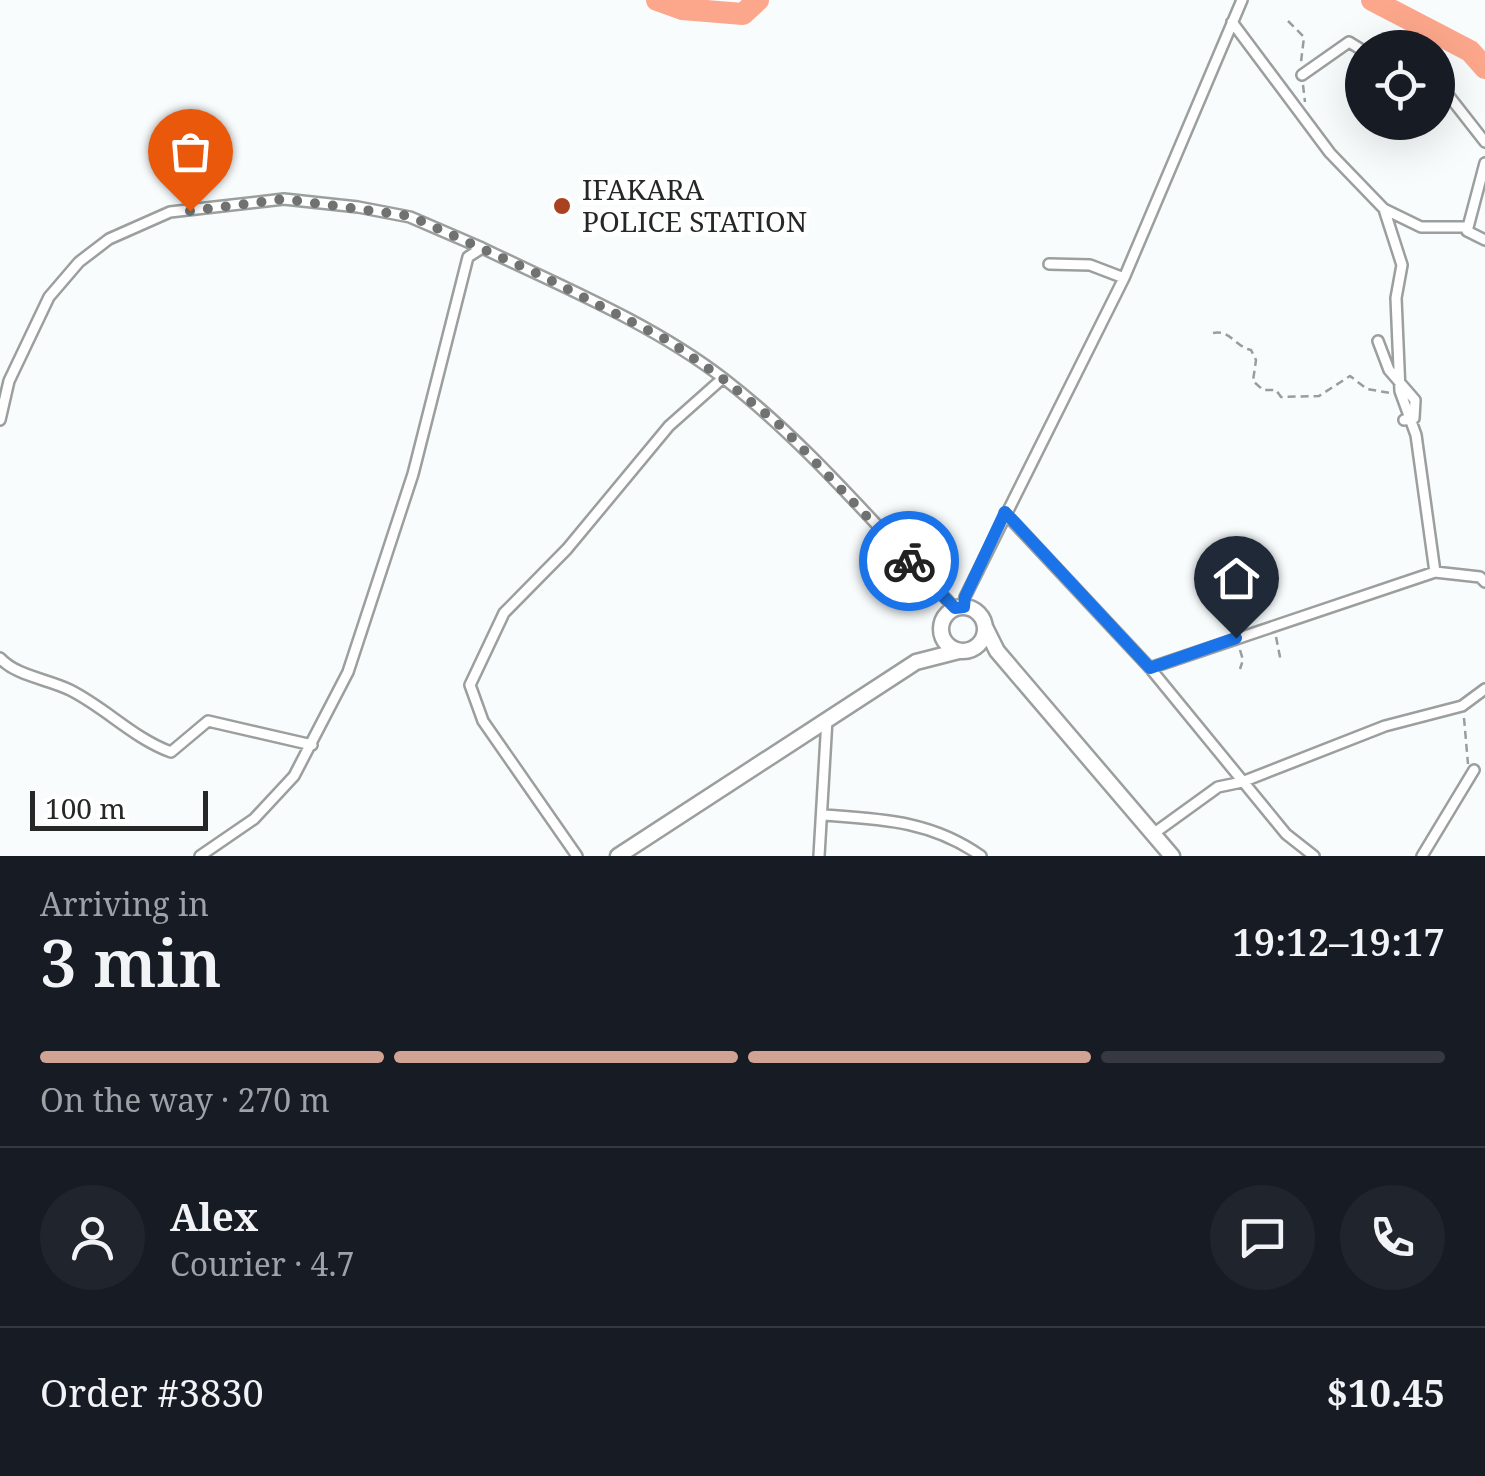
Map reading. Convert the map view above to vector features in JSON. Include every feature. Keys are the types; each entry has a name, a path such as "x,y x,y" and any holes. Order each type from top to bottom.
{"main road":[{"path":"916,662 946,615 960,608 977,612 997,651 1172,856"},
{"path":"941,625 944,642 963,651 1006,660"},
{"path":"618,856 916,662 963,651 979,643 984,627"}],"street":[{"path":"0,420 9,382 50,297 79,262 109,239 170,212 284,199 410,216 669,341 722,378 783,428 960,608 1124,278 1242,0"},
{"path":"1232,22 1330,153 1384,209 1421,227 1468,227"},
{"path":"1302,75 1345,45"},
{"path":"1455,104 1485,142"},
{"path":"1485,163 1467,231 1485,240"},
{"path":"1384,209 1402,265 1396,298 1400,392 1416,436 1435,572"},
{"path":"200,856 254,819 294,776 348,672 413,474 468,258 482,248"},
{"path":"1049,264 1090,265 1124,278"},
{"path":"1378,341 1390,370 1400,380"},
{"path":"577,856 482,721 470,685 504,614 567,549 669,426 722,378"},
{"path":"1005,512 1150,668 1286,834 1314,856"},
{"path":"1150,668 1435,572 1480,577 1485,582"},
{"path":"0,658 9,668 72,691 152,745 170,752 208,721 312,745"},
{"path":"1153,834 1218,787 1242,782 1385,726 1462,706 1485,689"},
{"path":"819,856 827,718"},
{"path":"1422,856 1474,770"},
{"path":"824,815 902,821 959,840 982,856"}],"path":[{"path":"1213,333 1229,335 1242,348 1251,350 1256,360 1253,382 1262,390 1276,390 1281,397 1319,396 1350,376 1368,389 1396,396"},
{"path":"1274,626 1281,662"},
{"path":"1236,638 1242,660 1240,669"},
{"path":"1462,706 1467,762 1474,770"}],"waterway":[{"path":"657,0 682,9 743,14 758,0"},
{"path":"1372,0 1470,51 1485,68"}],"way so far":[{"path":"190,211 284,199 410,216 538,274 669,341 722,378 783,428 909,561"}],"place":[{"name":"IFAKARA POLICE STATION","path":"562,206"}],"route":[{"path":"909,561 955,608 964,607 965,597 1005,512 1150,668 1236,638"}]}
